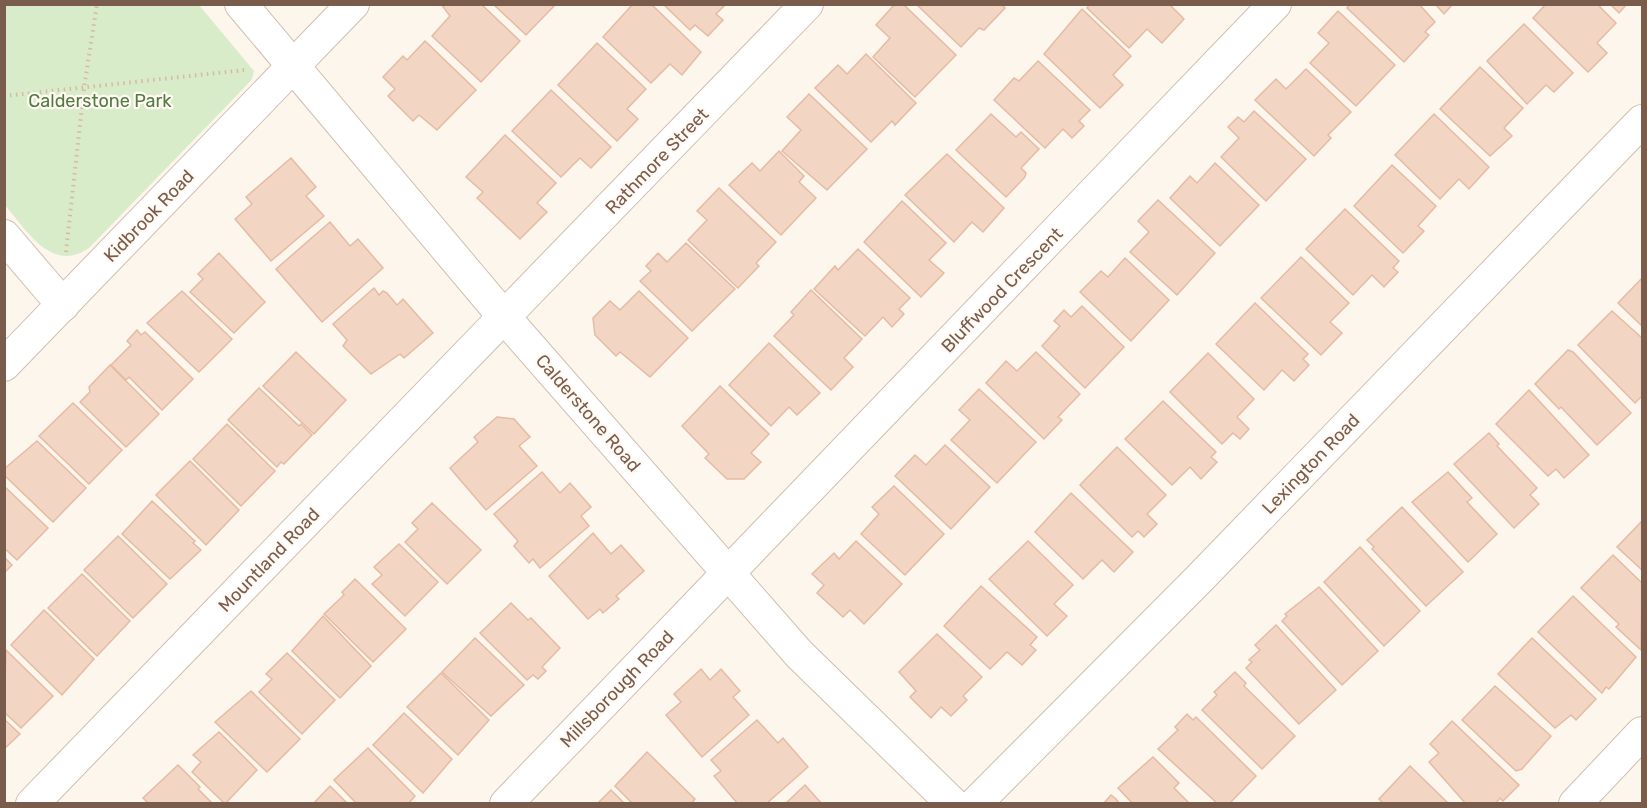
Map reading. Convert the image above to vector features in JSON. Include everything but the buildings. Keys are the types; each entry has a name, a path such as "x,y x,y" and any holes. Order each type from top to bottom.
{"street":[{"name":"Calderstone Road","path":"242,4 506,318 728,574 830,687 953,804"},
{"path":"293,66 353,4"},
{"name":"Rathmore Street","path":"506,318 807,4"},
{"name":"Bluffwood Crescent","path":"728,574 1275,4"},
{"name":"Kidbrook Road","path":"4,365 293,66"},
{"name":"Lexington Road","path":"975,804 1200,579 1642,121"},
{"path":"4,236 63,305"},
{"name":"Mountland Road","path":"32,804 506,318"},
{"name":"Millsborough Road","path":"506,804 728,574"},
{"path":"1575,804 1642,733"}],"path":[{"path":"66,252 84,88 97,4"},
{"path":"4,96 247,70"}],"green space":[{"name":"Calderstone Park","path":"5,4 199,5 254,71 252,79 241,91 90,247 77,254 64,256 53,253 42,246 5,205"}]}
